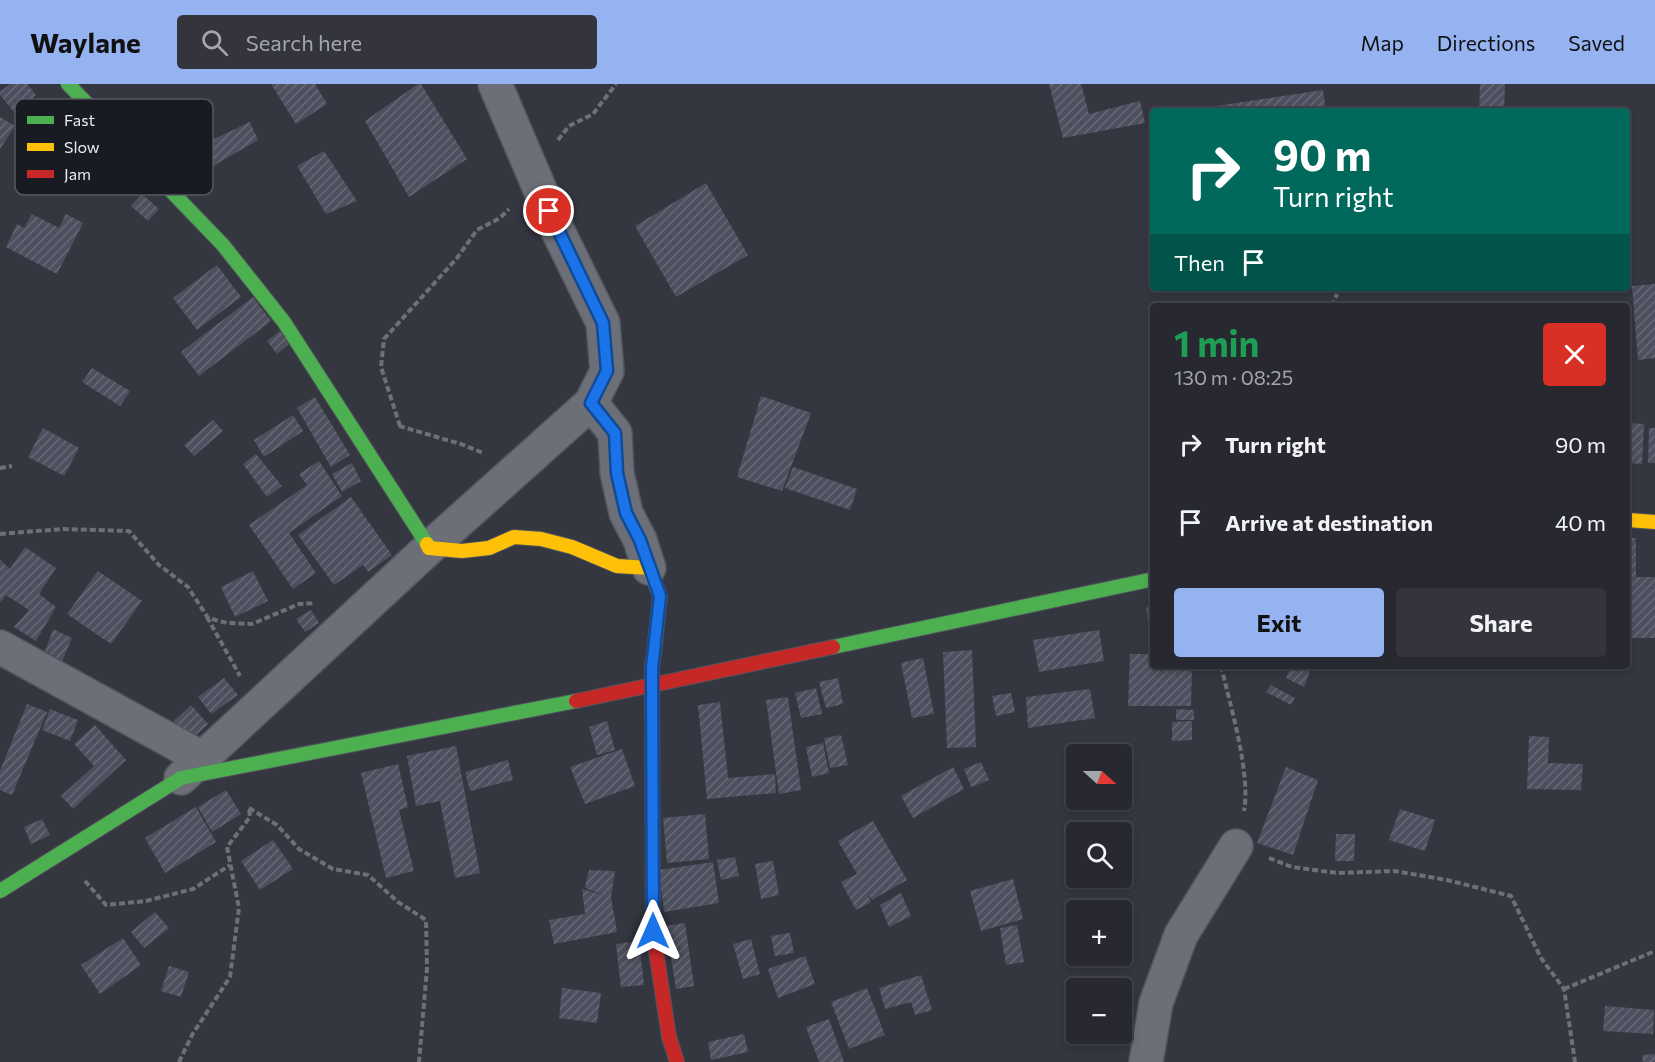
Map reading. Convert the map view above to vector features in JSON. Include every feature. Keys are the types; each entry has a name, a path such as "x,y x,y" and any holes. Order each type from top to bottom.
{"street":[{"path":"68,84 82,99"},
{"path":"0,891 192,768 429,548 591,403 607,371 603,323 556,227 495,84"},
{"path":"175,195 223,245 284,322 429,548"},
{"path":"591,403 615,433 617,473 626,513 640,540 660,596 652,668 653,931 669,1037 677,1062"},
{"path":"1630,520 1655,522"},
{"path":"429,548 462,551 489,548 514,537 541,539 572,547 616,567 650,567"},
{"path":"0,647 192,768 244,766 652,686 1150,580"},
{"path":"1146,1062 1156,1003 1181,935 1236,846"}],"path":[{"path":"400,426 381,367 384,339 457,258 477,230 500,218 536,180 547,155 568,126 593,114 616,84"},
{"path":"1333,303 1337,294"},
{"path":"353,431 400,426 461,444 519,468"},
{"path":"0,468 12,466"},
{"path":"0,534 62,529 129,531 159,564 188,587 208,618 227,623 252,624 298,604 322,602 348,623"},
{"path":"188,587 225,646 237,671 262,702"},
{"path":"1222,669 1241,754 1246,801 1236,846 1292,867 1337,873 1394,871 1447,880 1511,896 1541,958 1564,989 1575,1062"},
{"path":"179,1062 192,1035 230,976 239,908 227,847 250,818 244,766"},
{"path":"249,808 277,825 299,849 333,869 368,874 398,902 426,920 427,968 419,1062"},
{"path":"61,852 106,904 146,901 193,888 230,865"},
{"path":"1564,989 1655,951"}],"building":[{"path":"10,84 27,84 36,95 31,99 15,99 15,113 0,92"},
{"path":"271,84 315,84 327,104 296,124"},
{"path":"421,84 467,159 409,197 365,121"},
{"path":"1049,84 1081,84 1089,114 1140,101 1145,123 1063,138"},
{"path":"1480,84 1505,84 1504,108 1479,108"},
{"path":"1323,90 1326,108 1216,108 1216,106"},
{"path":"0,117 15,126 0,149"},
{"path":"250,122 258,140 213,166 213,139"},
{"path":"324,151 357,201 326,214 297,166"},
{"path":"706,183 748,255 676,297 635,226"},
{"path":"143,195 159,209 148,221 131,206"},
{"path":"32,214 59,228 66,214 83,223 57,274 6,247 17,224 24,228"},
{"path":"217,265 241,297 197,330 173,298"},
{"path":"1655,284 1655,358 1638,360 1632,286"},
{"path":"253,297 271,321 199,376 181,352"},
{"path":"280,331 289,344 277,354 267,341"},
{"path":"92,368 130,391 120,406 82,382"},
{"path":"761,396 811,413 782,491 737,477"},
{"path":"315,397 350,455 331,467 297,408"},
{"path":"293,415 303,431 264,457 254,440"},
{"path":"213,420 223,431 194,456 184,445"},
{"path":"1630,423 1644,424 1642,464 1630,463"},
{"path":"43,428 79,448 64,476 28,457"},
{"path":"1649,428 1655,428 1655,463 1648,463"},
{"path":"256,454 282,486 267,497 243,464"},
{"path":"319,461 342,496 289,533 316,573 293,589 249,525 307,485 299,474"},
{"path":"352,463 361,481 342,492 332,474"},
{"path":"793,467 857,489 850,510 785,488"},
{"path":"351,497 392,555 368,572 363,565 334,585 298,535"},
{"path":"1630,538 1636,538 1636,577 1655,577 1655,638 1630,638"},
{"path":"25,547 56,568 39,594 56,607 36,641 14,627 29,610 6,595 0,603 0,560 10,569"},
{"path":"98,571 142,601 111,644 67,614"},
{"path":"253,571 268,601 235,617 221,587"},
{"path":"1150,606 1150,631 1149,631 1146,607"},
{"path":"311,610 319,623 305,632 296,619"},
{"path":"53,629 72,638 61,664 43,657"},
{"path":"1099,630 1104,661 1039,672 1033,640"},
{"path":"972,650 976,747 947,748 943,652"},
{"path":"1130,654 1150,654 1150,669 1192,669 1191,706 1128,706"},
{"path":"923,658 934,714 912,718 901,663"},
{"path":"1290,669 1310,671 1304,687 1286,678"},
{"path":"224,678 238,695 211,714 198,697"},
{"path":"838,678 843,704 826,708 819,682"},
{"path":"1271,685 1295,698 1291,705 1266,692"},
{"path":"816,688 822,714 801,718 795,693"},
{"path":"1090,689 1095,718 1028,728 1026,697"},
{"path":"1011,693 1015,712 996,716 992,696"},
{"path":"788,697 801,790 779,794 766,700"},
{"path":"720,702 728,778 775,774 776,793 707,799 698,705"},
{"path":"27,704 47,712 12,795 0,790 0,771"},
{"path":"191,705 208,724 191,740 174,721"},
{"path":"50,709 78,720 70,741 42,730"},
{"path":"1176,709 1194,710 1194,720 1176,720"},
{"path":"607,721 615,750 597,755 589,727"},
{"path":"1192,721 1192,740 1172,741 1172,722"},
{"path":"95,725 126,760 73,809 61,796 94,766 74,744"},
{"path":"841,735 848,765 830,768 824,738"},
{"path":"1529,736 1549,737 1548,763 1583,764 1581,790 1527,789"},
{"path":"823,743 829,773 812,777 806,747"},
{"path":"456,746 480,873 455,878 440,801 416,806 407,756"},
{"path":"622,749 635,786 585,804 570,767"},
{"path":"508,760 513,780 470,791 465,772"},
{"path":"981,762 989,780 971,787 964,769"},
{"path":"398,764 408,807 399,810 414,871 386,878 361,773"},
{"path":"953,767 964,789 913,818 901,796"},
{"path":"1286,767 1318,780 1293,855 1257,843"},
{"path":"226,790 241,814 212,832 198,807"},
{"path":"196,807 216,842 165,873 145,838"},
{"path":"1400,809 1435,820 1425,851 1389,840"},
{"path":"705,814 709,859 667,863 663,818"},
{"path":"42,819 50,835 31,844 24,827"},
{"path":"873,821 907,880 872,900 867,893 871,902 856,910 841,882 857,874 838,841"},
{"path":"1336,834 1355,834 1354,861 1335,861"},
{"path":"273,840 293,869 260,890 241,861"},
{"path":"735,857 739,876 721,880 717,860"},
{"path":"773,861 779,895 761,899 755,864"},
{"path":"713,862 719,903 664,912 659,870"},
{"path":"589,870 615,871 611,897 617,932 554,944 549,920 585,914 582,889 603,895 585,888"},
{"path":"1013,879 1023,919 981,931 970,891"},
{"path":"901,893 911,916 889,927 880,905"},
{"path":"155,912 169,928 144,948 131,932"},
{"path":"685,923 694,986 676,989 666,926"},
{"path":"1017,925 1024,962 1006,965 1000,928"},
{"path":"790,933 794,953 775,956 771,936"},
{"path":"123,938 141,965 100,994 81,965"},
{"path":"751,939 760,974 743,979 733,944"},
{"path":"639,941 644,985 621,987 616,944"},
{"path":"805,956 815,984 778,998 768,969"},
{"path":"169,966 189,972 181,997 161,991"},
{"path":"921,975 932,1010 915,1015 911,1002 885,1009 879,988"},
{"path":"562,988 601,993 597,1023 559,1018"},
{"path":"867,988 885,1035 849,1049 831,1002"},
{"path":"1605,1006 1654,1010 1653,1034 1603,1031"},
{"path":"829,1019 844,1062 819,1062 806,1027"},
{"path":"744,1034 748,1052 711,1060 708,1042"},
{"path":"1655,1054 1655,1062 1643,1062 1642,1055"}],"traffic: fast":[{"path":"68,84 82,99"},
{"path":"175,195 223,245 284,322 427,544"},
{"path":"833,647 1150,580"},
{"path":"0,891 181,778 576,701"}],"traffic: slow":[{"path":"1630,520 1655,522"},
{"path":"427,544 429,548 462,551 489,548 514,537 541,539 572,547 617,566 649,568 660,596 655,643"}],"traffic: jam":[{"path":"655,643 652,668 653,931 669,1037 677,1062"},
{"path":"576,701 833,647"}],"route":[{"path":"549,211 603,323 607,371 591,403 615,433 617,473 626,513 640,540 660,596 652,668 653,931"}]}
